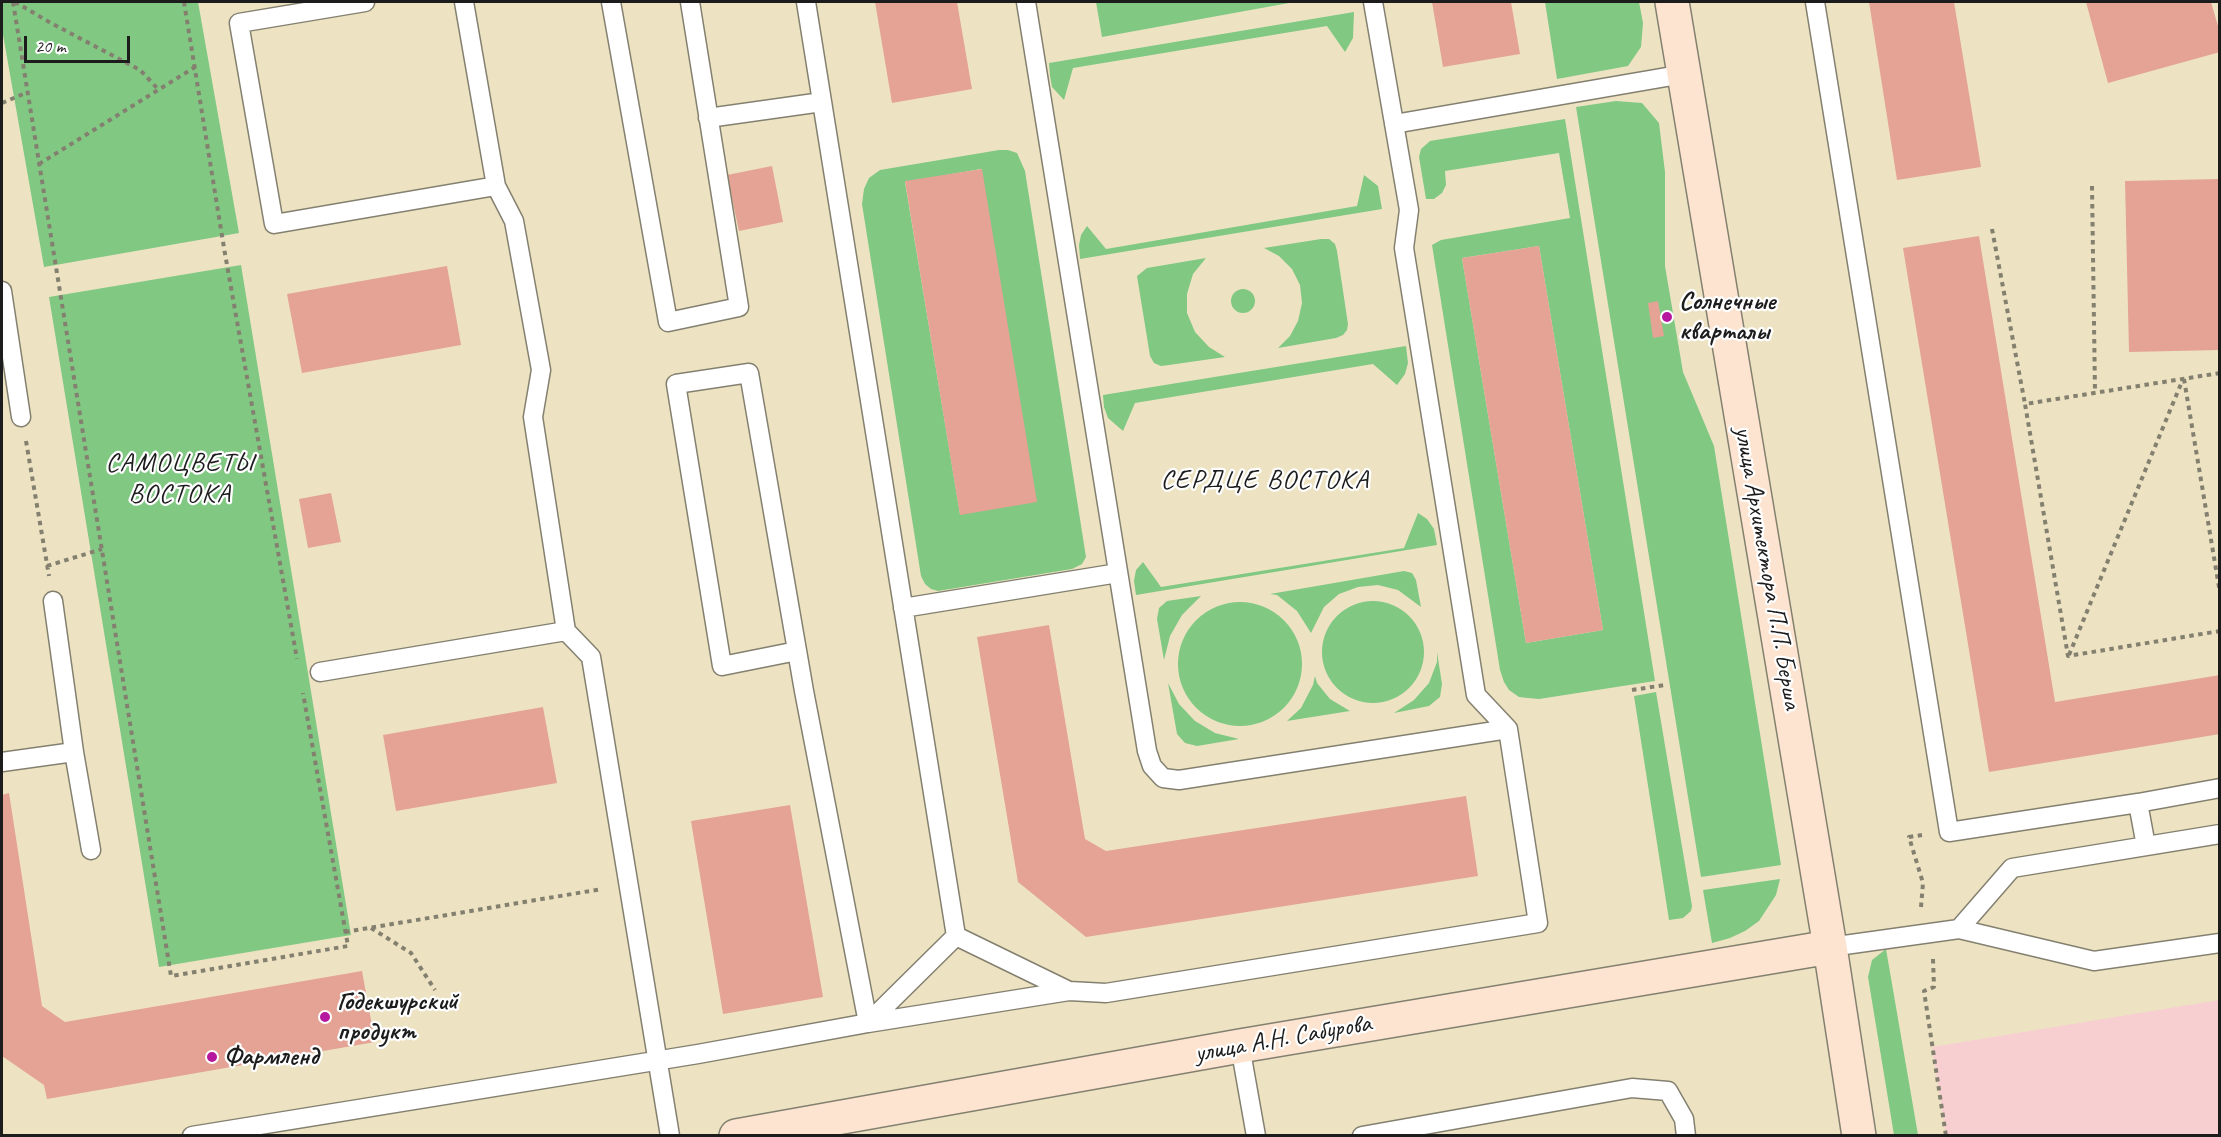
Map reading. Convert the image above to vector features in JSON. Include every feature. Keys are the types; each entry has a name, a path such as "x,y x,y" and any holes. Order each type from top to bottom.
{"street":[{"name":"улица Архитектора П.П. Берша","path":"1672,2 1830,946 1859,1136"},
{"name":"улица А.Н. Сабурова","path":"736,1136 1240,1046 1830,946"}],"lane":[{"path":"366,2 239,23 274,224 496,186"},
{"path":"464,2 496,186 514,221 541,370 533,417 566,631 591,657 670,1136"},
{"path":"611,2 668,321 739,307 690,2"},
{"path":"806,2 956,936"},
{"path":"1026,2 1147,751 1152,766 1163,778 1179,780 1508,729"},
{"path":"192,1136 1069,991 1106,993 1538,923 1508,729 1476,695 1404,248 1408,210 1373,2"},
{"path":"1815,2 1949,831 2220,789"},
{"path":"1394,124 1684,74"},
{"path":"708,118 822,102"},
{"path":"2,291 21,417"},
{"path":"797,651 722,666 676,384 749,373 797,651 868,1023"},
{"path":"903,608 1118,573"},
{"path":"53,601 74,752 91,850"},
{"path":"320,672 566,631"},
{"path":"2,762 74,752"},
{"path":"2138,803 2146,846"},
{"path":"1959,929 2012,868 2220,834"},
{"path":"1830,946 1959,929 2094,961 2220,943"},
{"path":"956,936 1069,991"},
{"path":"868,1023 956,936"},
{"path":"1240,1046 1256,1136"},
{"path":"1362,1136 1632,1088 1668,1090 1684,1119 1686,1136"}],"path":[{"path":"14,2 140,70 159,90"},
{"path":"14,2 171,976 348,946 302,686"},
{"path":"184,2 226,260 297,663"},
{"path":"39,164 195,67"},
{"path":"2,103 28,92"},
{"path":"2092,186 2095,392"},
{"path":"1992,230 2025,404 2068,656"},
{"path":"2025,404 2220,372"},
{"path":"2184,378 2220,593"},
{"path":"2068,656 2184,378"},
{"path":"21,417 53,601"},
{"path":"47,566 102,549"},
{"path":"2068,656 2220,631"},
{"path":"1632,690 1665,685"},
{"path":"1909,837 1923,883 1919,933 1933,955 1934,987 1924,991 1946,1136"},
{"path":"345,932 630,885"},
{"path":"371,928 411,953 435,990"}],"shaded area":[{"path":"2219,1000 2219,1135 1946,1135 1932,1047"}],"green space":[{"path":"2,2 198,2 239,233 44,267 2,29"},
{"path":"1096,2 1289,2 1289,3 1102,37"},
{"path":"1545,2 1639,2 1643,23 1641,47 1628,66 1557,79"},
{"path":"1354,12 1353,38 1345,52 1327,26 1073,68 1064,100 1052,87 1049,63"},
{"path":"1616,101 1642,103 1659,123 1665,172 1665,266 1683,372 1714,446 1781,865 1701,877 1576,107"},
{"path":"1565,119 1655,681 1539,699 1519,697 1509,690 1504,682 1500,670 1432,245 1441,240 1570,218 1559,153 1445,171 1446,185 1442,193 1434,199 1426,199 1419,157 1421,149 1430,141","holes":["1539,246 1603,630 1526,643 1462,258"]},
{"path":"999,150 1017,153 1025,171 1086,557 1082,564 1072,569 938,591 925,584 921,576 862,204 864,189 869,178 880,170","holes":["982,169 960,514 905,182"]},
{"path":"1364,175 1378,186 1382,209 1080,259 1081,235 1087,226 1106,249 1357,206"},
{"path":"1329,239 1335,244 1337,251 1347,330 1336,338 1278,348 1290,336 1298,321 1302,303 1300,285 1292,269 1279,256 1264,248"},
{"path":"1206,258 1193,274 1187,294 1187,313 1195,332 1209,347 1225,357 1161,366 1154,363 1150,356 1137,276 1147,268"},
{"path":"241,265 351,935 159,967 49,297"},
{"path":"1243,289 1252,292 1255,301 1252,310 1243,313 1234,310 1231,301 1234,292"},
{"path":"1406,346 1408,363 1405,374 1397,385 1373,364 1135,403 1123,431 1108,418 1104,407 1103,395"},
{"path":"1418,513 1427,519 1434,529 1437,545 1136,595 1134,581 1136,570 1143,562 1161,587 1404,548"},
{"path":"1404,571 1412,573 1416,580 1421,607 1398,590 1378,585 1358,587 1339,594 1324,607 1311,633 1297,611 1277,595 1270,594"},
{"path":"1201,596 1182,615 1170,636 1164,660 1157,619 1159,608 1167,601"},
{"path":"1373,601 1393,604 1402,609 1416,623 1421,632 1424,652 1421,672 1416,681 1402,695 1393,700 1373,703 1353,700 1344,695 1330,681 1325,672 1322,652 1325,632 1330,623 1344,609 1353,604"},
{"path":"1240,602 1264,607 1284,620 1297,640 1302,664 1297,688 1284,708 1264,721 1240,726 1216,721 1196,708 1183,688 1178,664 1183,640 1196,620 1216,607"},
{"path":"1437,652 1442,684 1440,697 1429,706 1394,713 1414,700 1429,683 1437,662"},
{"path":"1315,676 1317,683 1330,699 1350,711 1287,721 1301,708"},
{"path":"1168,683 1179,704 1195,721 1215,733 1239,739 1197,746 1185,743 1177,734"},
{"path":"1656,692 1692,906 1691,911 1683,918 1669,920 1634,696"},
{"path":"1780,879 1776,895 1759,921 1745,931 1712,943 1703,890"},
{"path":"1886,949 1918,1135 1894,1135 1868,977 1872,960"}],"building":[{"path":"875,2 957,2 972,89 892,103"},
{"path":"1432,2 1511,2 1520,54 1443,67"},
{"path":"1869,2 1954,2 1981,167 1897,180"},
{"path":"2086,2 2211,2 2220,33 2220,52 2108,83"},
{"path":"772,166 783,222 739,231 727,175"},
{"path":"982,169 1037,502 960,515 905,181"},
{"path":"2220,179 2220,350 2129,352 2125,181"},
{"path":"1979,236 2055,702 2220,675 2220,734 1989,772 1903,248"},
{"path":"1539,246 1603,630 1526,643 1462,258"},
{"path":"447,266 461,345 302,373 287,294"},
{"path":"1658,301 1664,336 1653,338 1648,303"},
{"path":"331,493 341,542 308,548 299,499"},
{"path":"1049,625 1085,839 1106,851 1466,796 1478,876 1086,937 1018,882 977,637"},
{"path":"543,707 557,783 396,811 383,735"},
{"path":"9,793 42,1006 65,1022 362,971 375,1042 47,1099 44,1085 2,1056 2,795"},
{"path":"790,805 823,997 723,1014 691,821"}],"place":[{"name":"Солнечные кварталы","path":"1667,317"},
{"name":"Годекшурский продукт","path":"325,1017"},
{"name":"Фармленд","path":"212,1057"}],"district":[{"name":"САМОЦВЕТЫ ВОСТОКА","path":"180,480"},
{"name":"СЕРДЦЕ ВОСТОКА","path":"1265,481"}]}
